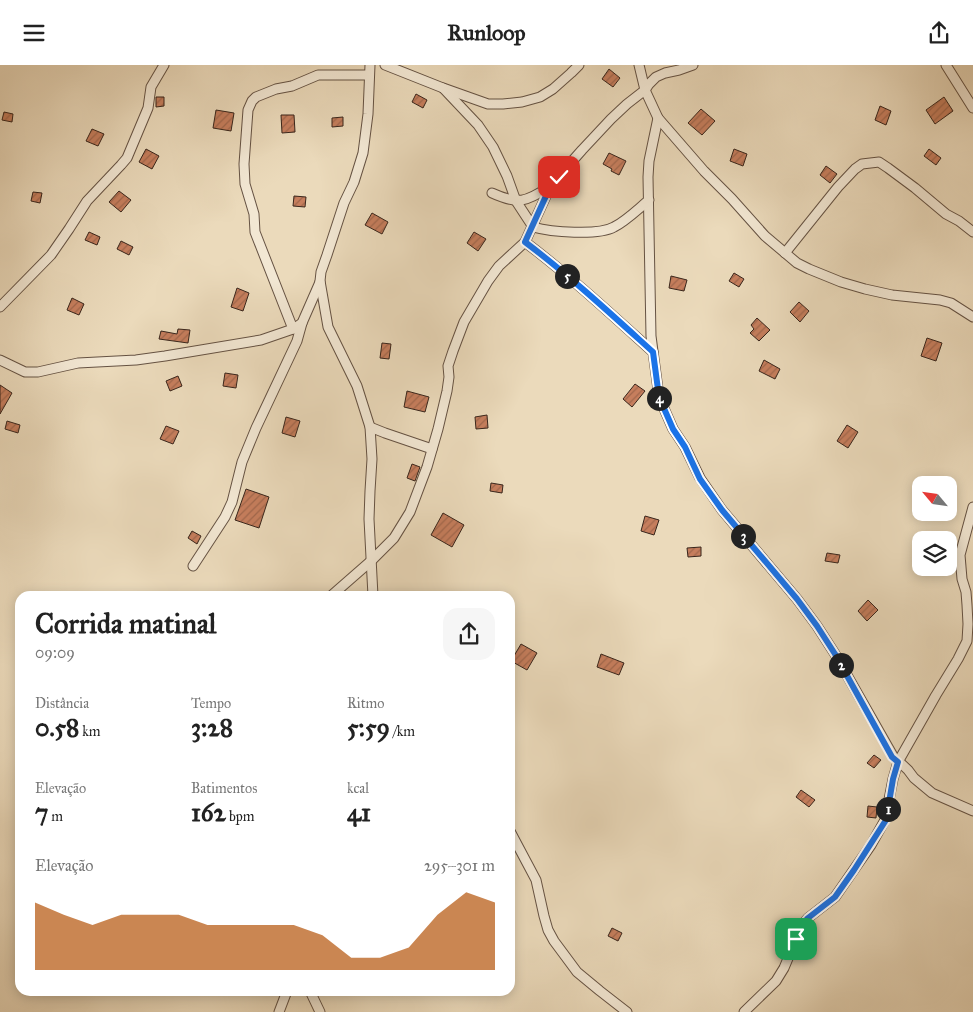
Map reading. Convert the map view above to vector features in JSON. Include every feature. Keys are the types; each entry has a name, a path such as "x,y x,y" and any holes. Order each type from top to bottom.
{"street":[{"path":"0,307 51,255 87,201 127,158 148,108 151,87 164,65"},
{"path":"193,567 225,517 232,502 242,463 256,428 297,341 302,323 320,281 344,203 354,182 363,153 368,114 370,65"},
{"path":"385,65 488,104 522,102 540,97 553,89 579,65"},
{"path":"639,65 645,90 658,118 704,171 765,236 797,263 841,282 892,295 951,303 973,317"},
{"path":"492,193 505,199 516,201 523,201 535,196 551,185 611,119 645,90 656,77 693,65"},
{"path":"946,65 973,108"},
{"path":"293,329 256,232 254,214 244,184 248,109 256,97 276,89 292,86 318,75 369,75"},
{"path":"443,88 478,125 493,147 507,176 516,201 532,227 578,232 606,231 615,227 648,200"},
{"path":"658,118 649,161 648,177 651,336 659,397 673,429 685,447 700,479 722,510 812,619 835,654 892,757 932,793 973,811"},
{"path":"784,253 855,169 862,164 878,162 915,188 946,214 973,232"},
{"path":"337,591 372,561 394,538 410,511 427,467 447,391 448,366 464,322 499,266 525,242 551,185"},
{"path":"525,242 572,280 653,352"},
{"path":"320,281 328,327 358,386 370,427 372,459 369,519 373,591"},
{"path":"0,360 25,372 78,363 136,360 261,339 293,329 302,323"},
{"path":"370,427 432,449"},
{"path":"744,1012 776,981 784,968 802,925 835,897 886,820 898,762 967,641 966,591 962,579 960,555 973,507"},
{"path":"966,591 973,601"},
{"path":"515,840 536,880 544,915 554,941 577,972 627,1012"},
{"path":"279,1012 285,996"},
{"path":"312,996 320,1012"}],"building":[{"path":"609,69 620,78 613,87 602,79"},
{"path":"416,94 427,100 423,108 412,102"},
{"path":"156,97 164,97 164,106 156,107"},
{"path":"944,97 953,111 935,124 926,110"},
{"path":"880,106 891,111 886,125 875,120"},
{"path":"701,109 715,121 702,135 688,123"},
{"path":"216,110 234,113 231,131 213,128"},
{"path":"4,112 13,114 12,122 2,120"},
{"path":"281,115 294,115 295,132 282,133"},
{"path":"343,117 343,126 332,127 332,118"},
{"path":"92,129 104,134 98,146 86,141"},
{"path":"146,149 159,156 152,169 139,162"},
{"path":"734,149 747,154 743,166 730,161"},
{"path":"929,149 941,158 936,165 924,156"},
{"path":"609,153 626,161 619,175 603,164"},
{"path":"826,166 837,174 830,183 820,175"},
{"path":"119,191 131,200 121,212 109,202"},
{"path":"33,192 42,193 40,203 31,201"},
{"path":"294,196 306,197 305,207 293,206"},
{"path":"372,213 388,222 382,234 365,225"},
{"path":"89,232 100,237 97,245 85,240"},
{"path":"474,232 486,239 478,251 467,243"},
{"path":"121,241 133,247 129,255 117,249"},
{"path":"734,273 744,279 739,287 729,281"},
{"path":"671,276 687,280 684,291 669,288"},
{"path":"237,288 249,293 243,311 231,307"},
{"path":"72,298 84,304 79,315 67,310"},
{"path":"799,302 809,311 800,322 790,312"},
{"path":"757,318 770,330 759,341 750,333 754,329 751,325"},
{"path":"178,329 190,330 188,343 159,339 161,331 177,334"},
{"path":"927,338 942,343 936,361 921,356"},
{"path":"382,343 391,344 389,359 380,358"},
{"path":"764,360 780,369 775,379 759,371"},
{"path":"225,373 238,375 236,388 223,386"},
{"path":"178,376 182,386 170,391 166,381"},
{"path":"635,384 645,391 632,407 623,399"},
{"path":"0,385 12,393 0,414"},
{"path":"407,391 429,397 425,412 404,407"},
{"path":"487,415 488,428 476,429 475,417"},
{"path":"286,417 300,421 295,437 282,433"},
{"path":"7,421 20,425 18,433 5,429"},
{"path":"847,425 858,432 848,448 837,441"},
{"path":"166,426 179,431 173,444 160,439"},
{"path":"412,464 420,467 415,481 407,478"},
{"path":"491,483 503,485 502,493 490,491"},
{"path":"246,489 269,497 259,528 235,520"},
{"path":"443,513 464,525 452,547 431,535"},
{"path":"645,516 659,520 654,535 641,531"},
{"path":"192,531 201,536 197,544 188,538"},
{"path":"701,547 701,556 688,557 687,548"},
{"path":"827,553 840,555 838,563 825,561"},
{"path":"868,600 878,610 867,621 858,611"},
{"path":"521,644 537,653 527,670 515,663 515,654"},
{"path":"601,654 624,663 619,675 597,667"},
{"path":"874,755 881,760 874,768 867,763"},
{"path":"801,790 815,800 809,807 796,797"},
{"path":"868,806 877,807 876,818 867,817"},
{"path":"612,928 622,933 618,941 608,936"}],"route":[{"path":"559,177 551,185 525,242 572,280 653,352 659,397 673,429 685,447 700,479 722,510 797,599 817,626 835,654 892,757 898,762 886,820 835,897 808,918 802,925 796,939"}]}
